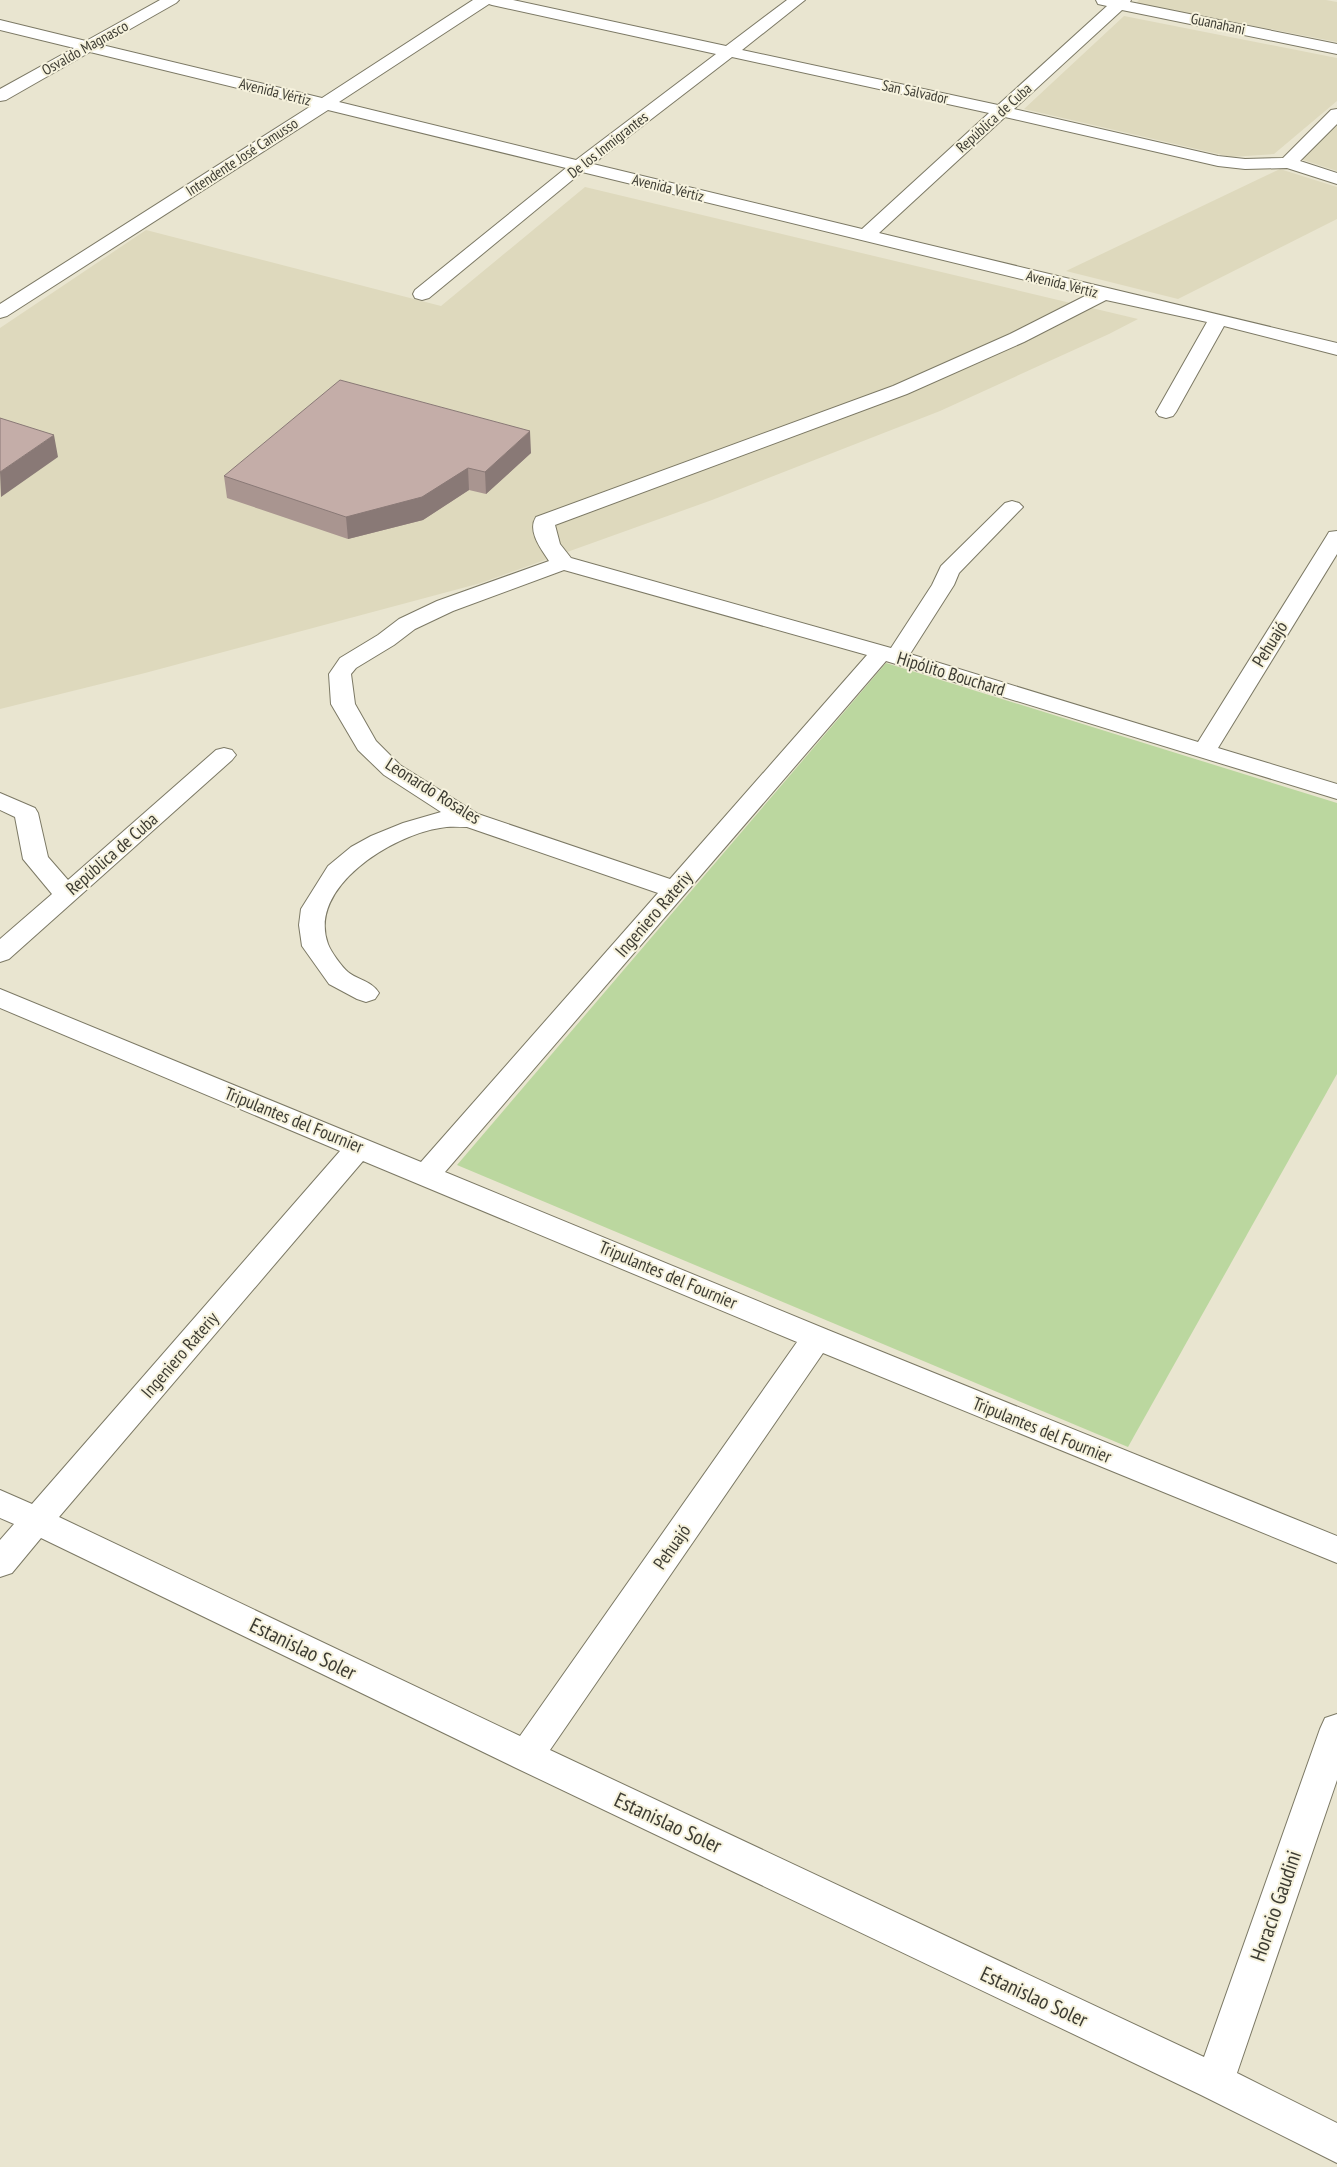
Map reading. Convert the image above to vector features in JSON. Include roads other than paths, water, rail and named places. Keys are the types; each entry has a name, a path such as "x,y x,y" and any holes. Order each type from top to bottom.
{"street":[{"name":"Osvaldo Magnasco","path":"0,96 171,0"},
{"name":"Intendente José Camusso","path":"0,312 484,0"},
{"name":"San Salvador","path":"492,0 1001,111 1218,161 1245,164 1288,163 1337,179"},
{"name":"De los Inmigrantes","path":"422,294 579,166 797,0"},
{"name":"Guanahani","path":"1099,0 1121,2 1337,48"},
{"name":"República de Cuba","path":"865,236 1121,2"},
{"name":"Avenida Vértiz","path":"0,25 1103,294 1218,319 1337,350"},
{"path":"1288,163 1337,114"},
{"path":"563,563 548,546 544,522 900,390 1017,338 1103,294"},
{"path":"1166,412 1218,319"},
{"name":"Ingeniero Rateriy","path":"426,1174 675,890 889,655 943,585 949,571 1012,507"},
{"name":"Pehuajó","path":"1204,751 1337,537"},
{"name":"Hipólito Bouchard","path":"563,563 889,655 1337,792"},
{"name":"Leonardo Rosales","path":"563,563 445,606 407,624 386,640 348,663 340,674 341,696 355,728 366,745 392,770 469,819 675,890"},
{"name":"República de Cuba","path":"0,952 224,755"},
{"path":"0,802 26,813 36,860 66,894"},
{"path":"366,993 338,978 314,946 312,925 314,909 337,872 360,853 380,841 438,820 469,819"},
{"name":"Tripulantes del Fournier","path":"0,998 817,1338 1337,1550"},
{"name":"Ingeniero Rateriy","path":"0,1563 359,1147"},
{"name":"Pehuajó","path":"526,1756 817,1338"},
{"name":"Estanislao Soler","path":"0,1503 526,1756 1214,2082 1337,2144"},
{"name":"Horacio Gaudini","path":"1214,2082 1337,1730"}]}
